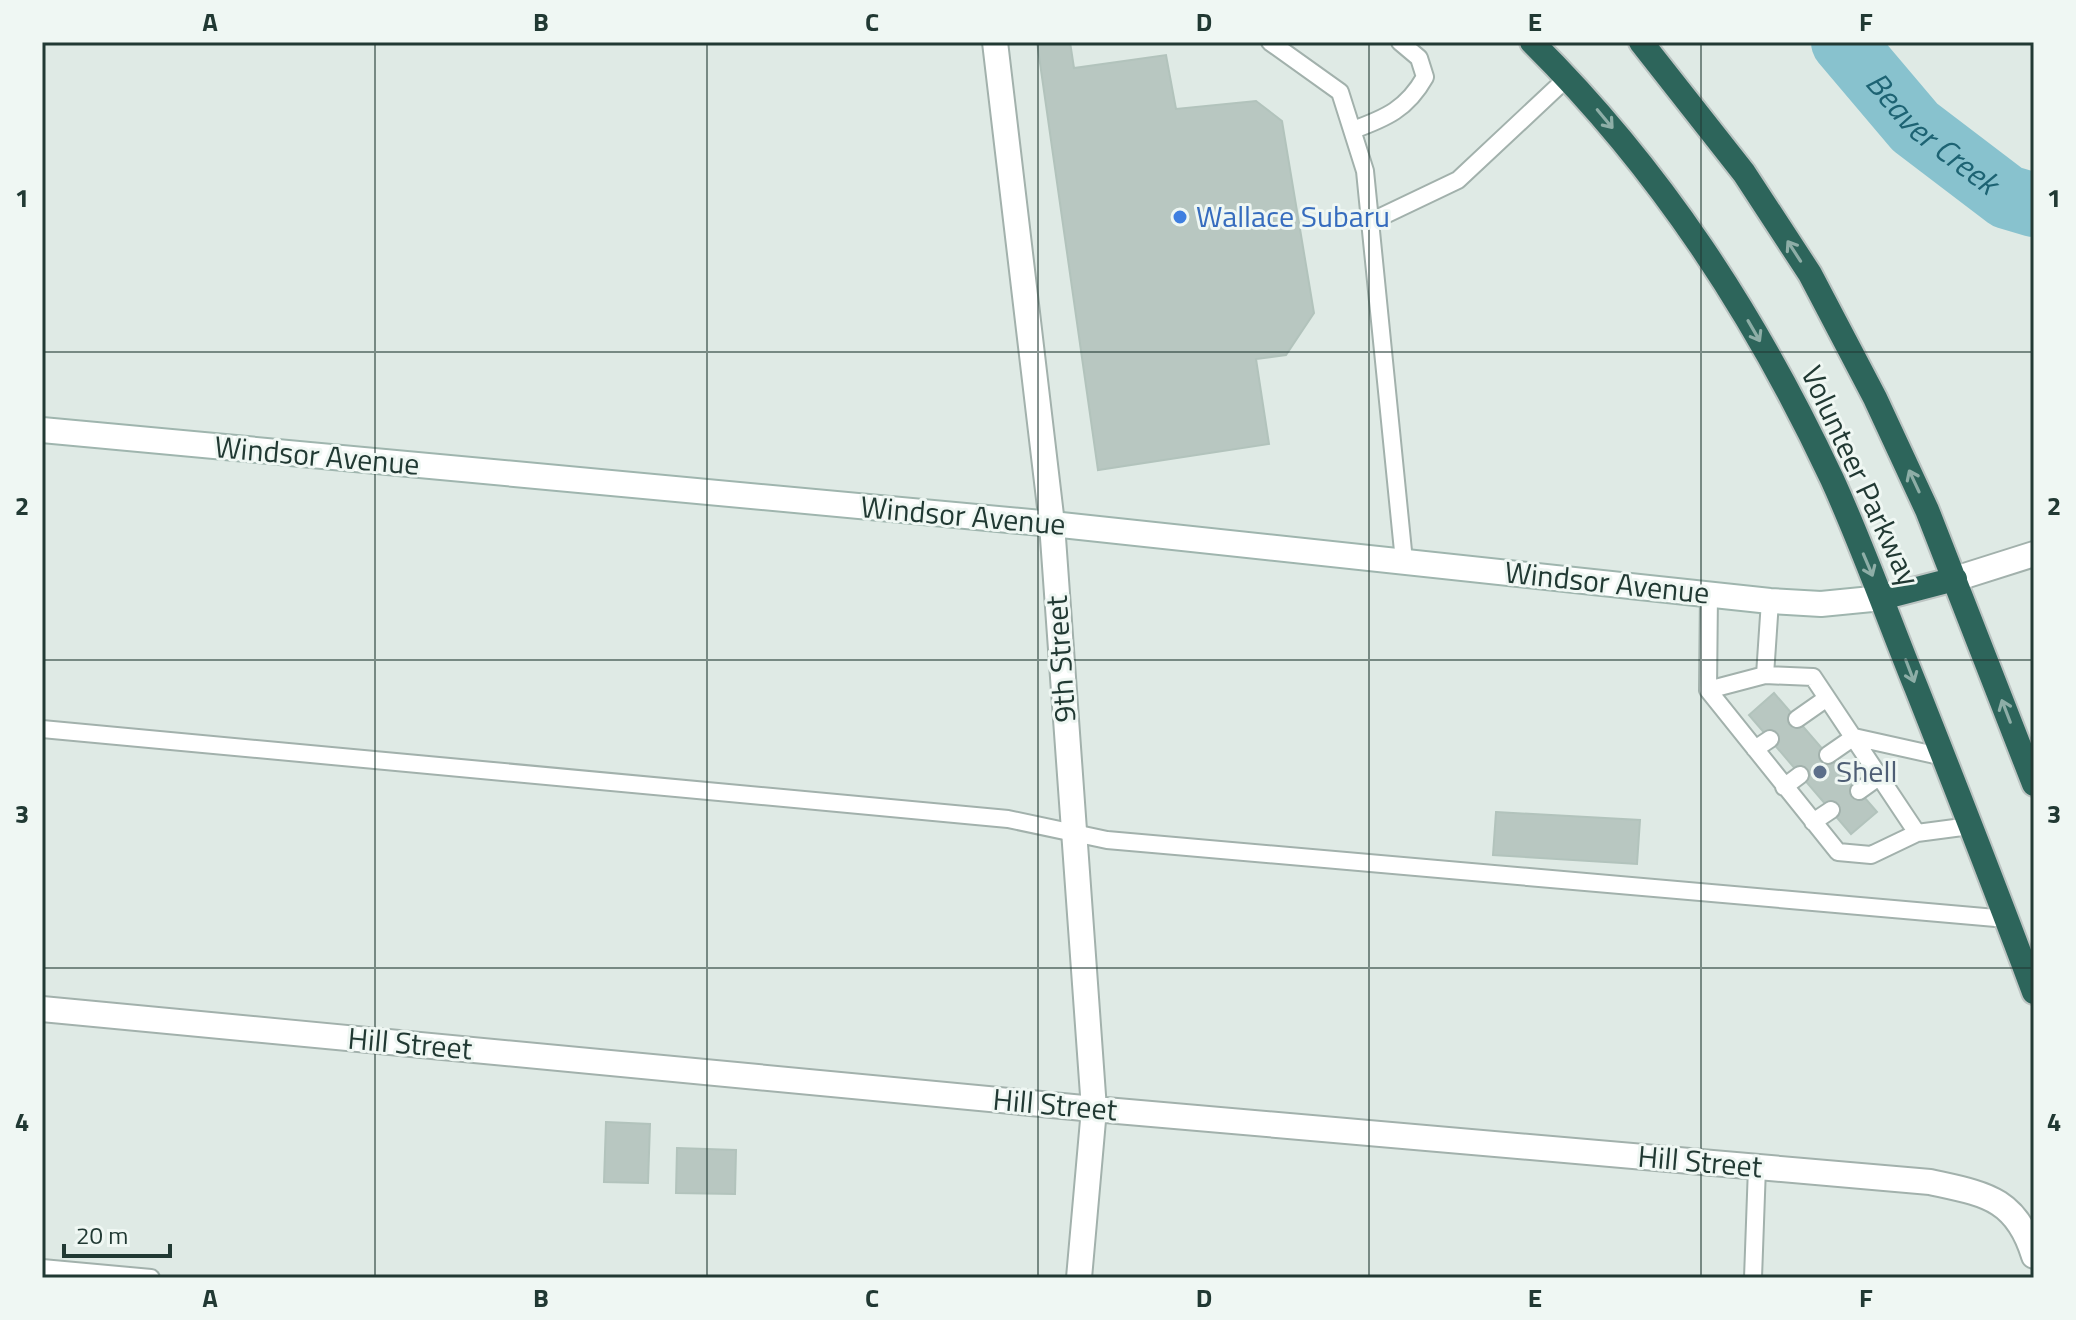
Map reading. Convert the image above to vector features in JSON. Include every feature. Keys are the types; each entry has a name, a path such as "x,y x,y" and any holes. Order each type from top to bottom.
{"highway":[{"name":"Volunteer Parkway","path":"1532,42 1568,77 1674,204 1727,285 1809,431 1882,598 2034,992"},
{"name":"Volunteer Parkway","path":"1641,42 1744,173 1810,274 1875,398 1927,510 2034,784"},
{"path":"1882,598 1955,579"}],"street":[{"name":"9th Street","path":"995,42 1052,524 1094,1109 1079,1278"},
{"name":"Windsor Avenue","path":"42,430 1052,524 1770,601 1821,604 1882,598"},
{"path":"1955,579 2034,554"},
{"name":"Hill Street","path":"42,1009 1094,1109 1930,1182 1983,1194 2008,1209 2027,1233 2034,1256"}],"lane":[{"path":"1270,42 1340,92 1365,171 1404,561"},
{"path":"1353,130 1385,119 1414,97 1425,77 1419,58 1400,42"},
{"path":"1370,222 1458,180 1568,77"},
{"path":"1709,594 1708,690 1838,852 1871,855 1917,833 1970,826"},
{"path":"1765,675 1770,601"},
{"path":"1708,690 1765,675 1813,677 1917,833"},
{"path":"1797,719 1827,698"},
{"path":"42,729 1008,819 1107,840 2007,919"},
{"path":"1828,755 1854,737 1944,757"},
{"path":"1755,749 1770,739"},
{"path":"1784,787 1800,775"},
{"path":"1859,791 1880,776"},
{"path":"1813,822 1831,810"},
{"path":"1753,1278 1757,1167"},
{"path":"42,1268 151,1278"}],"building":[{"name":"Wallace Subaru","path":"1037,42 1070,42 1074,68 1166,55 1176,109 1256,101 1282,121 1314,313 1286,355 1256,359 1269,444 1098,470"},
{"path":"1774,693 1877,812 1851,834 1749,715"},
{"path":"1496,812 1640,820 1637,864 1493,855"},
{"path":"606,1122 650,1124 648,1183 604,1182"},
{"path":"677,1148 736,1150 735,1194 676,1193"}],"waterway":[{"name":"Beaver Creek","path":"1843,42 1915,127 2007,197 2034,205"}],"place":[{"name":"Wallace Subaru","path":"1180,217"},
{"name":"Shell","path":"1820,772"}]}
